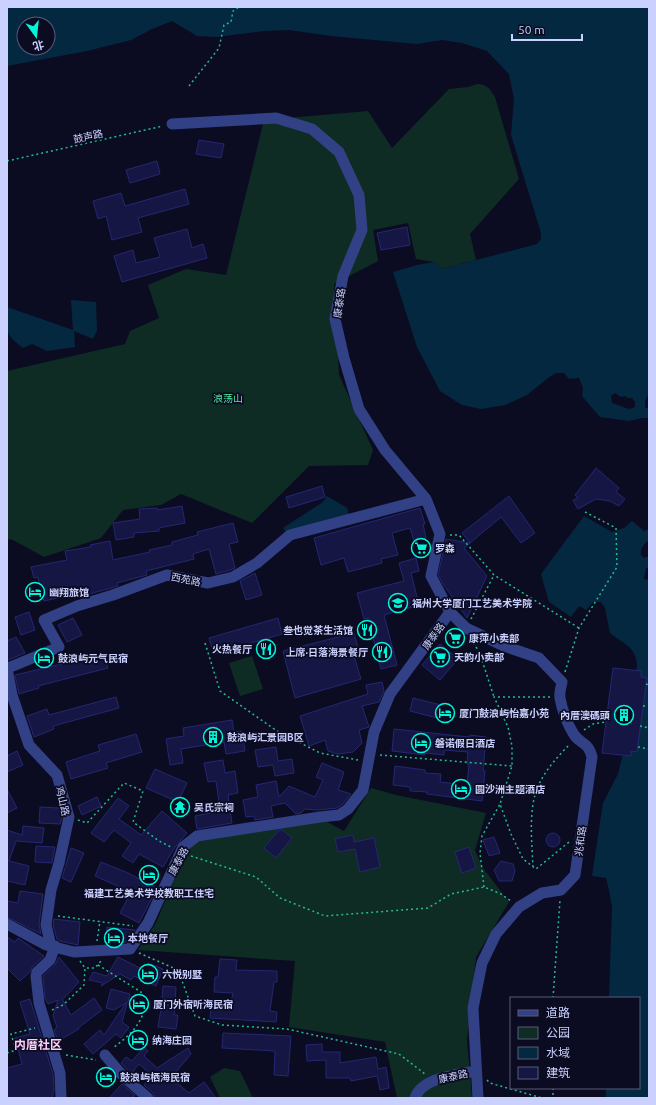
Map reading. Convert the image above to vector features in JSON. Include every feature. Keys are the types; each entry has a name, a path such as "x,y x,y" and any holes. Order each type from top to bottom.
{"street":[{"name":"康泰路","path":"130,949 145,927 183,847 197,836 339,815 348,809 363,790 374,732 390,694 450,612 432,576 440,534 426,499 385,450 359,409 344,358 335,319 343,276 362,230 359,194 339,152 312,129 276,118 172,124"},
{"name":"西苑路","path":"7,668 59,646 44,620 77,606 167,575 208,583 233,577 257,563 290,535 426,499"},
{"path":"450,612 466,628 504,646 539,658 562,682"},
{"name":"鸡山路","path":"7,668 12,695 29,745 57,775 69,817 59,863 51,890 46,925 53,946"},
{"name":"兆和路","path":"561,890 575,875 592,758 586,744 576,737 566,716 560,697 562,682"},
{"path":"478,1098 473,1008 482,963 496,934 519,907 542,893 561,890"},
{"path":"7,924 46,945 74,952 100,955 130,949"},
{"path":"53,946 50,960 37,972 36,976 39,1003 48,1020 54,1053 60,1073 61,1098"},
{"path":"105,1055 122,1075 148,1098"},
{"name":"康泰路","path":"415,1098 417,1092 432,1080 476,1071"}],"path":[{"path":"189,86 219,48 224,25 231,22 233,11 238,7"},
{"name":"鼓声路","path":"7,161 172,124"},
{"path":"562,682 579,628 617,567 616,528 583,511"},
{"path":"440,534 459,536 494,575 579,628"},
{"path":"466,628 494,575"},
{"path":"470,640 479,651 494,697 508,727 512,746 512,766 500,804 482,836 480,853 484,887"},
{"path":"205,643 220,691 277,731 320,753 369,758 512,766"},
{"path":"494,697 560,697"},
{"path":"643,706 649,706"},
{"path":"533,867 532,808 535,794 554,761 576,737 593,724 606,722"},
{"path":"640,726 649,728"},
{"path":"638,747 649,749"},
{"path":"69,817 87,823 124,784 143,791 133,822 159,841 181,852 256,877 280,898 325,916 428,908 451,894 484,887 501,894 519,907"},
{"path":"500,804 511,834 524,859 536,869 581,832"},
{"path":"553,997 561,890"},
{"path":"48,915 145,927"},
{"path":"7,1052 16,1050 11,1034 48,1020 52,1010 63,1006 84,985 85,968 95,968 98,965 100,955 100,921"},
{"path":"130,949 178,970 195,1016 222,1024 287,1029 400,1054 432,1080"},
{"path":"54,1053 98,1060 128,1037 137,1026 144,1009 141,992 98,965"},
{"path":"476,1071 490,1083 510,1089"},
{"path":"511,1089 542,1098"}],"green space":[{"name":"浪荡山","path":"477,84 488,88 495,97 519,179 470,234 476,260 442,269 434,262 416,259 408,223 373,230 378,261 334,284 339,375 373,450 368,465 309,466 252,523 181,494 161,505 123,510 101,538 44,557 13,540 7,539 7,371 125,344 130,331 159,318 148,285 186,269 226,275 264,120 368,111 392,148 449,89 468,87"},
{"path":"252,656 263,689 240,696 229,663"},
{"path":"371,788 396,795 486,813 475,850 483,868 509,902 476,957 467,1040 472,1098 397,1098 385,1042 289,1027 295,961 138,950 156,923 188,846 201,837 325,821 344,831"},
{"path":"224,1068 240,1071 253,1098 220,1098 210,1077"}],"water":[{"path":"7,7 649,7 649,393 645,401 645,408 649,408 649,418 629,421 600,417 582,396 583,388 579,378 569,379 564,373 556,373 527,395 505,405 481,409 462,405 440,391 417,347 393,272 434,262 442,269 537,244 541,239 541,233 511,135 514,99 509,74 487,51 462,43 442,40 417,44 331,36 289,30 264,31 217,37 197,36 172,21 131,40 87,51 7,66","holes":["615,393 621,397 625,396 632,398 635,402 635,407 629,409 612,403 611,396"]},
{"path":"71,300 96,302 97,330 93,339 74,331 75,347 47,351 32,344 23,348 9,335 7,327 7,307 73,330"},
{"path":"327,496 347,508 349,516 287,533 283,528 323,502"},
{"path":"584,516 612,532 624,528 632,521 644,531 649,529 649,540 643,546 641,555 644,558 649,556 649,566 646,569 644,578 645,580 649,579 649,1098 606,1098 606,1089 640,1089 640,997 609,997 612,907 606,878 592,876 603,803 618,774 622,758 637,666 635,654 628,646 610,633 605,608 601,602 593,602 586,610 579,606 571,617 549,602 541,574"}],"building":[{"path":"199,140 224,144 221,158 196,154"},
{"path":"157,161 160,174 130,183 126,170"},
{"path":"185,189 189,204 138,218 142,232 112,240 106,216 98,219 93,201 121,193 125,206"},
{"path":"407,227 410,245 381,250 377,233"},
{"path":"187,229 192,248 203,244 207,258 122,282 114,256 133,250 136,263 160,257 154,238"},
{"path":"596,468 619,488 616,492 625,499 619,506 610,501 596,499 578,509 573,500 578,498 575,495"},
{"path":"322,486 325,497 289,508 286,497"},
{"path":"509,496 535,533 521,543 501,517 470,543 462,533"},
{"path":"182,506 185,523 159,528 159,531 134,533 134,537 116,540 113,523 140,519 139,509 157,508 157,510"},
{"path":"420,508 425,524 423,524 426,538 421,539 426,554 415,557 411,545 415,544 410,528 392,533 398,555 381,559 382,563 348,572 344,558 321,565 314,538"},
{"path":"233,523 238,542 229,544 235,568 216,574 209,549 193,554 194,559 146,571 147,575 117,583 118,586 75,598 74,594 44,601 38,577 34,578 31,567 67,560 65,551 91,547 90,545 110,541 113,560 150,552 149,550 172,545 172,542 198,535 197,532"},
{"path":"446,539 470,543 464,548 487,576 467,618 438,575"},
{"path":"416,558 419,571 411,573 419,605 384,615 397,665 381,669 368,618 364,619 357,593 404,581 399,563"},
{"path":"255,573 262,595 246,600 240,581"},
{"path":"29,612 35,630 21,635 15,617"},
{"path":"73,618 82,635 67,642 58,625"},
{"path":"278,618 282,634 214,654 209,638"},
{"path":"354,633 360,655 354,656 361,679 295,698 283,651"},
{"path":"16,637 25,653 8,660 7,641"},
{"path":"440,644 458,659 440,680 422,665"},
{"path":"104,654 108,668 38,686 39,688 19,694 15,675"},
{"name":"內厝澳碼頭","path":"613,668 641,671 641,677 647,678 637,752 631,751 631,756 602,753"},
{"path":"382,682 384,691 379,702 362,706 369,727 359,730 362,743 353,752 338,754 328,751 325,740 309,746 300,716 368,694 366,685"},
{"path":"116,697 119,708 53,726 54,729 34,737 27,716 47,709 49,715"},
{"path":"413,698 441,705 437,718 410,711"},
{"name":"鼓浪屿汇景园B区","path":"232,720 234,732 242,731 245,751 226,754 224,742 181,749 183,763 170,765 166,739 184,736 183,728"},
{"path":"394,729 469,737 470,735 486,737 482,801 427,794 427,792 410,791 410,787 393,785 395,766 425,770 425,773 441,774 440,782 467,785 469,764 467,764 468,752 444,750 444,755 425,753 425,755 392,751"},
{"path":"136,734 142,752 106,763 108,768 71,779 66,762 100,751 98,745"},
{"path":"276,747 278,761 292,759 294,773 275,776 273,765 258,767 255,750"},
{"path":"17,751 23,765 7,772 7,756"},
{"path":"223,760 225,773 235,771 238,793 228,795 232,823 197,829 195,816 210,813 209,810 220,809 216,781 208,782 204,763"},
{"path":"322,763 344,772 338,790 351,794 343,804 337,808 317,810 305,809 301,813 296,814 285,803 271,806 273,817 255,820 254,816 246,817 243,800 258,797 256,785 276,781 279,797 289,786 315,797 323,780 316,777"},
{"path":"155,769 187,783 178,802 146,788"},
{"path":"7,789 17,808 7,813"},
{"path":"97,797 101,806 82,815 78,806"},
{"path":"118,798 129,806 119,819 141,835 162,811 187,833 175,847 163,867 139,854 133,863 122,856 131,843 114,830 104,842 91,833"},
{"path":"40,807 59,808 62,817 60,824 39,823"},
{"path":"23,826 44,828 42,843 16,841 9,861 29,866 25,885 7,881 7,830 22,835"},
{"path":"279,830 282,830 292,838 276,858 264,848"},
{"path":"553,833 558,835 560,840 558,845 553,847 548,845 546,840 548,835"},
{"path":"353,835 354,842 374,838 380,867 360,872 355,849 338,852 335,839"},
{"path":"494,837 500,853 489,856 483,840"},
{"path":"36,846 55,847 52,863 35,862"},
{"path":"469,847 476,868 462,873 455,852"},
{"path":"71,848 84,853 71,882 62,878"},
{"path":"501,861 513,864 515,871 512,881 499,881 494,870"},
{"path":"101,862 128,873 157,888 139,923 120,913 131,892 95,876"},
{"path":"20,891 43,894 39,924 41,934 7,917 7,901 18,903"},
{"path":"54,919 80,922 78,945 57,939 53,925"},
{"path":"107,927 135,930 126,942 106,943"},
{"path":"7,937 15,942 18,938 44,956 20,981 7,968"},
{"path":"59,957 79,982 62,999 71,1015 94,998 102,1010 78,1028 79,1029 58,1041 54,1030 57,1027 53,1016 58,1000 48,1004 45,998 43,976 55,965"},
{"path":"118,957 144,970 148,963 163,969 156,986 134,976 131,980 120,974 101,986 103,983 89,980 93,972 107,976"},
{"path":"220,959 237,960 236,970 277,971 277,982 274,982 270,1011 277,1012 276,1022 210,1018 211,1006 230,1007 233,993 214,992 215,977 218,977"},
{"path":"163,986 176,987 175,1005 162,998"},
{"path":"111,989 130,994 128,1002 114,1010 106,1008"},
{"path":"30,999 53,1074 54,1090 52,1098 7,1098 7,1068 22,1064 15,1038 30,1034 20,1002"},
{"path":"126,1003 122,1022 129,1027 121,1038 116,1034 93,1054 84,1044 100,1030 104,1035"},
{"path":"162,1003 175,1007 174,1015 178,1015 176,1029 158,1027"},
{"path":"223,1033 291,1036 288,1076 274,1075 275,1051 222,1048"},
{"path":"322,1044 322,1052 340,1052 340,1063 376,1057 378,1069 386,1067 389,1088 380,1090 377,1076 351,1081 350,1078 326,1078 326,1060 307,1061 306,1045"},
{"path":"144,1047 148,1051 144,1056 157,1068 188,1048 191,1054 171,1078 189,1093 204,1082 216,1098 155,1098 153,1093 144,1085 151,1075 139,1064 131,1074 121,1063 126,1057 132,1061"},
{"path":"122,1084 135,1095 132,1098 109,1098"}],"place":[{"name":"罗森","path":"421,548"},
{"name":"幽翔旅馆","path":"35,592"},
{"name":"福州大学厦门工艺美术学院","path":"398,603"},
{"name":"叁也觉茶生活馆","path":"367,630"},
{"name":"康萍小卖部","path":"455,638"},
{"name":"火热餐厅","path":"266,649"},
{"name":"上席·日落海景餐厅","path":"382,652"},
{"name":"天韵小卖部","path":"440,657"},
{"name":"鼓浪屿元气民宿","path":"44,658"},
{"name":"厦门鼓浪屿怡嘉小苑","path":"445,713"},
{"name":"內厝澳碼頭","path":"624,715"},
{"name":"鼓浪屿汇景园B区","path":"213,737"},
{"name":"磐诺假日酒店","path":"421,743"},
{"name":"圆沙洲主题酒店","path":"461,789"},
{"name":"吴氏宗祠","path":"180,807"},
{"name":"福建工艺美术学校教职工住宅","path":"149,875"},
{"name":"本地餐厅","path":"114,938"},
{"name":"六悦别墅","path":"148,974"},
{"name":"厦门外宿听海民宿","path":"139,1004"},
{"name":"纳海庄园","path":"138,1040"},
{"name":"鼓浪屿栖海民宿","path":"106,1077"}],"district":[{"name":"内厝社区","path":"38,1045"}]}
